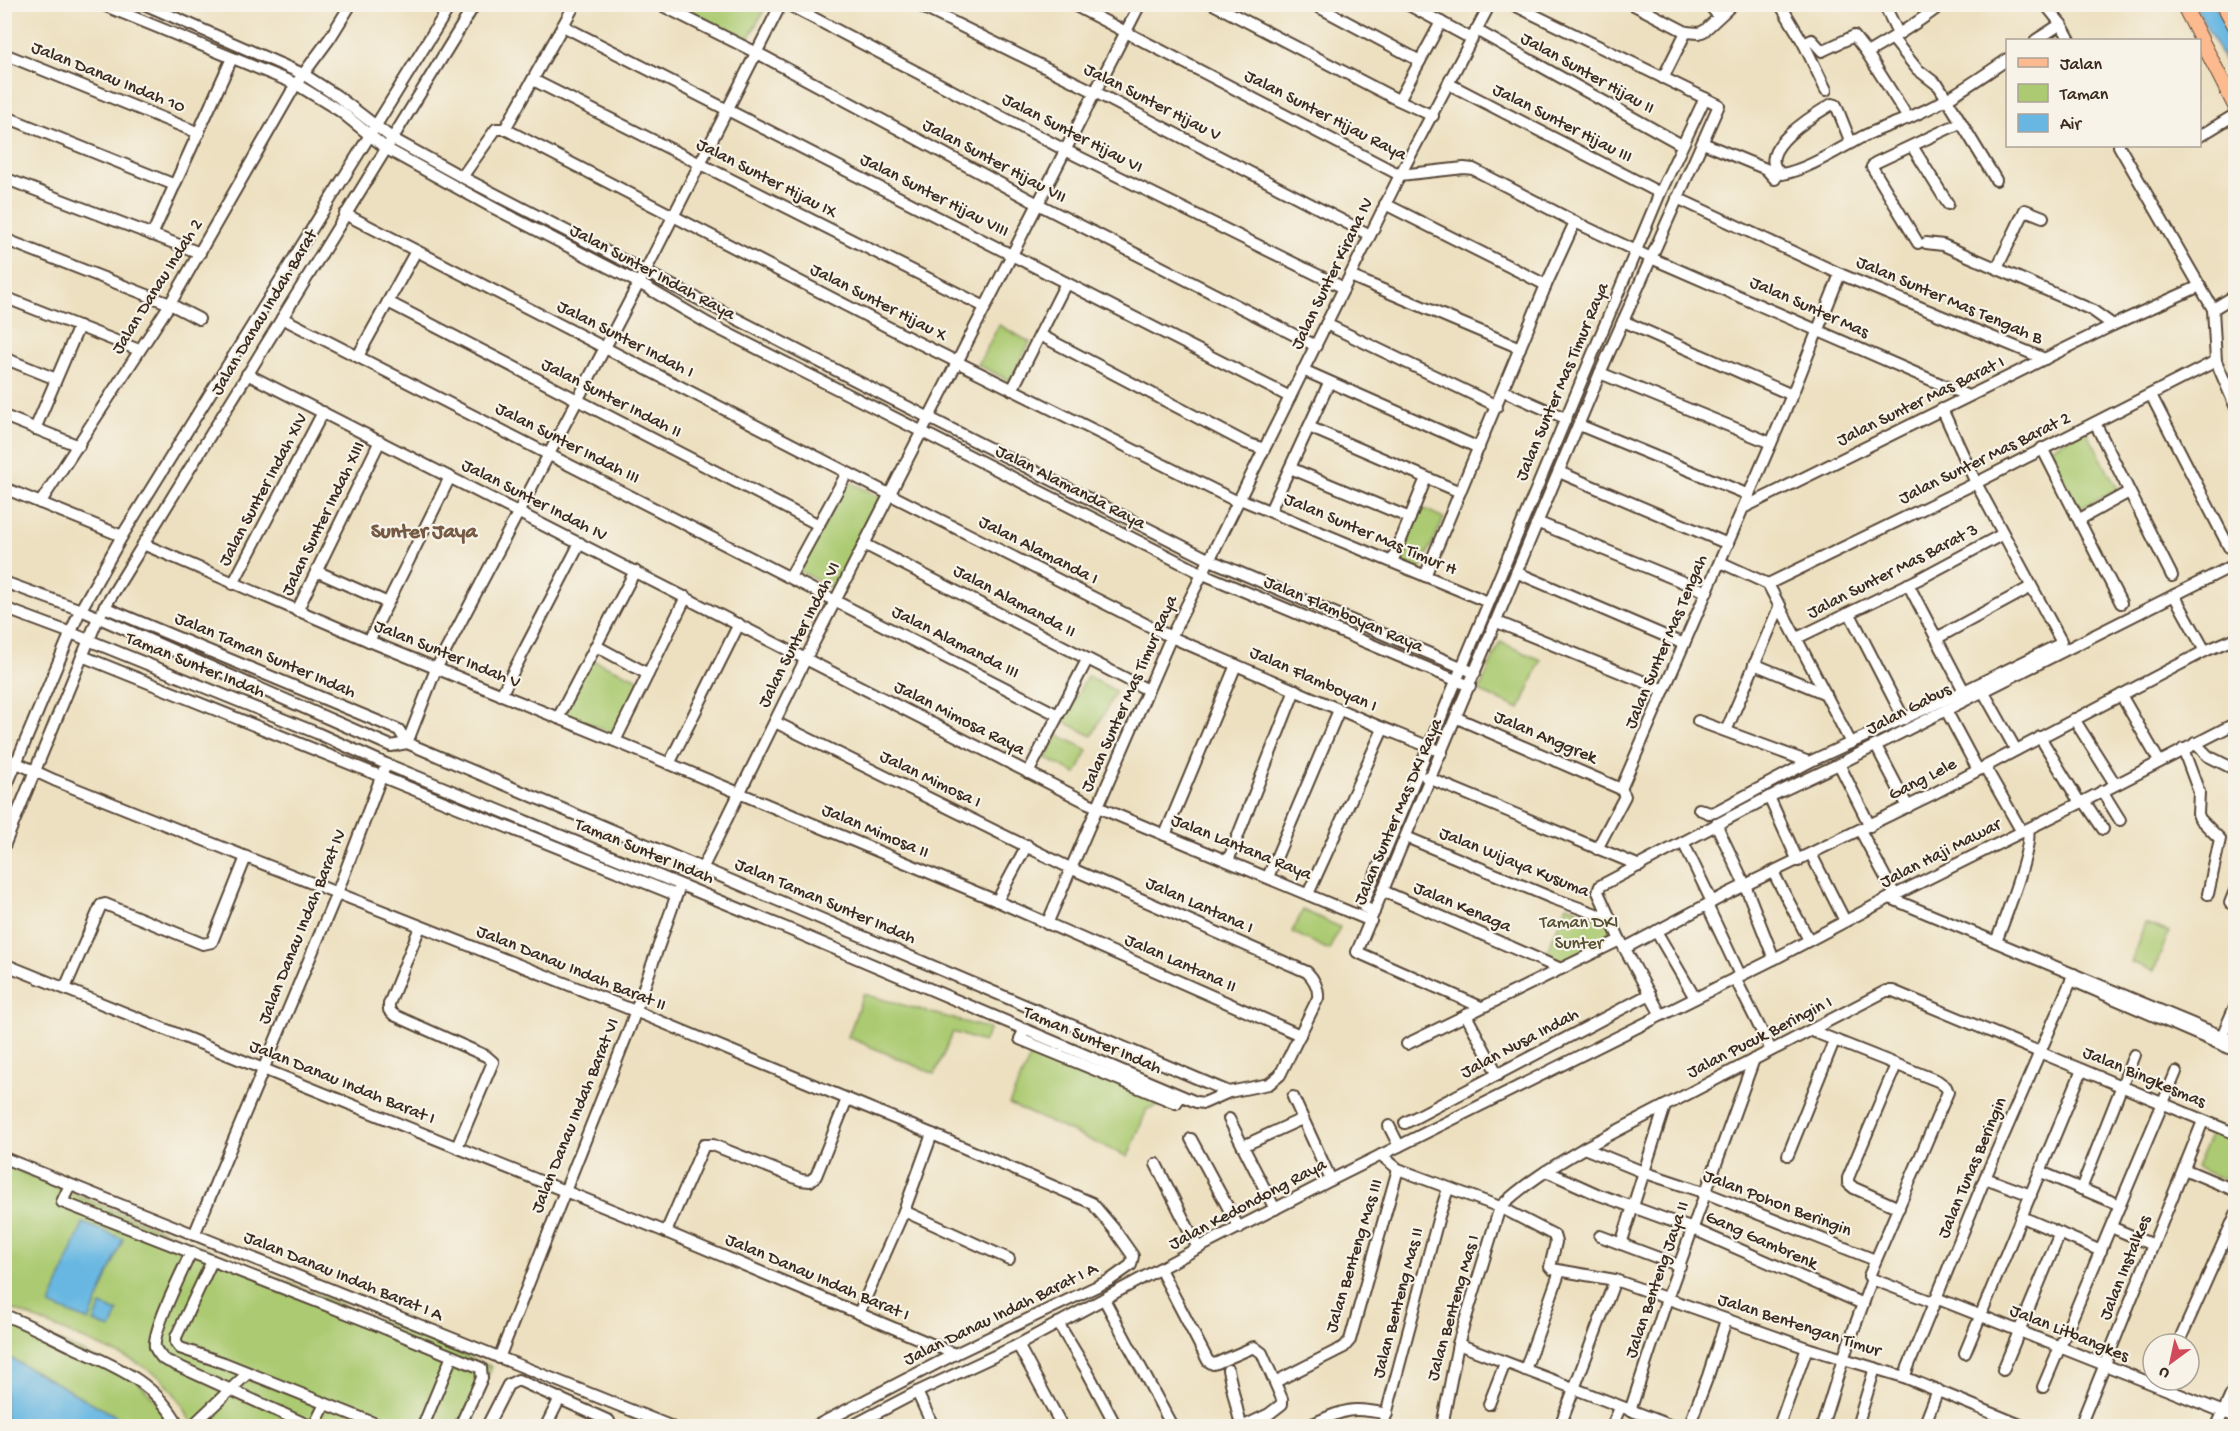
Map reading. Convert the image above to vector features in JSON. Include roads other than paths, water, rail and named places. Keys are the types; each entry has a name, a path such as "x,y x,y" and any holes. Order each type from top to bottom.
{"main road":[{"path":"2183,4 2200,39"},
{"path":"2223,4 2235,28"},
{"path":"2201,40 2235,108"}],"street":[{"path":"101,4 232,58 300,79"},
{"path":"144,4 337,96 373,132"},
{"name":"Jalan Danau Indah 2","path":"40,502 79,446 170,304 300,79 325,46 351,4"},
{"name":"Jalan Danau Indah Barat","path":"4,792 80,611 122,536 451,4"},
{"name":"Jalan Danau Indah Barat","path":"4,846 97,619 476,4"},
{"path":"462,177 496,129 505,129 575,4"},
{"name":"Jalan Sunter Hijau VII","path":"659,4 756,53 1038,204 1316,346"},
{"path":"407,742 436,669 645,272 781,4"},
{"name":"Jalan Sunter Hijau VI","path":"788,4 1065,150 1344,288"},
{"name":"Jalan Sunter Hijau V","path":"916,4 1095,92 1370,235"},
{"name":"Jalan Sunter Hijau Raya","path":"1072,4 1396,173 1473,169 1636,251"},
{"name":"Jalan Sunter Indah VI","path":"703,867 806,658 1140,4"},
{"path":"1213,4 1432,116"},
{"path":"1313,4 1420,60"},
{"name":"Jalan Sunter Hijau II","path":"1407,4 1441,22 1474,34 1682,145"},
{"name":"Jalan Sunter Kirana IV","path":"1210,560 1385,204 1396,173 1432,116 1490,4"},
{"path":"1512,4 1705,98"},
{"path":"1632,4 1686,32 1704,31 1733,4"},
{"path":"1708,4 1719,16"},
{"path":"1780,4 1804,44 1826,90"},
{"path":"1884,4 1896,36 1917,69 1937,83 1996,180"},
{"path":"1867,53 1922,20 1942,4"},
{"path":"2045,4 2069,39"},
{"path":"1399,100 1441,22"},
{"path":"2038,39 2061,24"},
{"name":"Jalan Sunter Hijau VIII","path":"563,26 1290,397"},
{"path":"1663,78 1686,32"},
{"path":"1804,44 1812,40 1822,51 1853,36 1867,53 1908,118"},
{"name":"Jalan Danau Indah 10","path":"4,54 199,133"},
{"path":"152,235 232,58"},
{"path":"1703,143 1776,175 1792,173 1877,130 1946,99 2006,60"},
{"name":"Jalan Sunter Hijau IX","path":"532,80 985,307"},
{"name":"Jalan Sunter Hijau III","path":"1449,84 1660,193"},
{"name":"Jalan Sunter Mas Timur Raya","path":"1372,917 1363,903 1660,193 1705,98 1719,105 1600,373 1470,686"},
{"path":"1776,175 1774,161 1783,139 1832,104 1836,105 1851,143"},
{"path":"2201,135 2235,114"},
{"path":"4,116 175,185"},
{"path":"1960,123 1875,163 1872,167 1922,243 1934,243 1997,268 2092,309 2113,325"},
{"name":"Jalan Sunter Hijau X","path":"505,129 672,217 1012,390 1239,500"},
{"name":"Jalan Sunter Indah Raya","path":"373,132 393,139 928,418"},
{"name":"Jalan Sunter Indah Raya","path":"373,132 387,149 492,207 639,283 709,324 921,432"},
{"path":"1912,146 1948,204"},
{"path":"2119,147 2213,309 2216,361 2235,408"},
{"path":"4,178 200,253"},
{"name":"Jalan Sunter Mas Tengah B","path":"1677,198 1840,274 2044,359"},
{"path":"1385,204 1546,285"},
{"path":"1997,268 2026,209 2043,217"},
{"name":"Jalan Sunter Indah I","path":"345,214 890,494"},
{"path":"1425,576 1504,391 1546,285 1575,222"},
{"path":"4,238 170,304 199,319"},
{"path":"358,356 416,251"},
{"name":"Jalan Sunter Mas","path":"1636,251 1968,396"},
{"name":"Jalan Sunter Mas Tengah B","path":"1771,443 1840,274"},
{"path":"1350,276 1520,348"},
{"path":"1012,390 1066,283"},
{"name":"Jalan Sunter Mas Barat I","path":"1743,508 2113,325 2200,286"},
{"path":"2213,309 2235,295"},
{"path":"4,297 139,350"},
{"name":"Jalan Sunter Indah II","path":"388,302 819,525"},
{"name":"Jalan Sunter Indah III","path":"282,318 836,600"},
{"path":"1623,321 1792,395"},
{"path":"1326,324 1497,406"},
{"path":"35,429 79,326"},
{"path":"1040,335 1246,443 1264,449"},
{"path":"4,358 56,379"},
{"name":"Jalan Sunter Mas Barat 2","path":"1768,584 1976,483 2216,361"},
{"path":"1303,370 1479,448"},
{"path":"1600,373 1771,443"},
{"name":"Jalan Sunter Indah IV","path":"247,374 806,658"},
{"path":"1270,511 1329,382"},
{"path":"1504,391 1565,418"},
{"path":"2151,395 2229,547"},
{"path":"1699,809 1709,813 1715,812 1809,762 2060,644 2061,641 1976,483 1942,409"},
{"name":"Jalan Sunter Indah XIV","path":"233,584 323,412"},
{"path":"4,416 79,446"},
{"name":"Jalan Alamanda Raya","path":"928,418 1210,560"},
{"path":"2095,423 2172,576"},
{"path":"1579,425 1749,495"},
{"path":"1309,427 1460,492"},
{"name":"Jalan Alamanda Raya","path":"921,432 1203,574"},
{"name":"Jalan Sunter Indah XIII","path":"297,611 380,441"},
{"name":"Jalan Sunter Mas Tengah","path":"1597,849 1625,796 1621,789 1771,443"},
{"path":"2042,448 2121,603"},
{"path":"1290,468 1410,518"},
{"path":"1559,472 1728,544"},
{"path":"790,578 847,473"},
{"path":"369,641 450,477"},
{"path":"1392,562 1426,478"},
{"path":"4,488 122,536"},
{"path":"2080,519 2129,492"},
{"name":"Jalan Alamanda I","path":"890,494 1172,637"},
{"name":"Jalan Sunter Mas Timur H","path":"1239,500 1488,602"},
{"path":"1539,523 1707,592"},
{"name":"Jalan Sunter Mas Barat 3","path":"1797,639 2003,534"},
{"path":"501,695 580,543"},
{"name":"Jalan Sunter Indah V","path":"143,544 297,611 740,794"},
{"name":"Jalan Alamanda II","path":"864,544 1148,690"},
{"name":"Jalan Sunter Mas Timur Raya","path":"1047,924 1148,690 1210,560"},
{"name":"Jalan Flamboyan Raya","path":"1210,560 1475,673"},
{"path":"1720,562 1768,584 1851,743"},
{"name":"Jalan Gabus","path":"1610,919 1598,889 1600,886 1769,796 1876,746 2235,564"},
{"path":"316,571 388,603"},
{"path":"558,717 636,571"},
{"path":"1518,573 1684,644"},
{"name":"Jalan Flamboyan Raya","path":"1203,574 1470,686"},
{"name":"Jalan Taman Sunter Indah","path":"4,582 80,611 391,746 407,742"},
{"path":"1908,584 1964,691"},
{"path":"1937,638 2031,587"},
{"path":"2174,595 2205,651"},
{"path":"615,741 686,597"},
{"name":"Jalan Alamanda III","path":"836,600 1058,715"},
{"path":"1726,731 1780,605"},
{"name":"Jalan Taman Sunter Indah","path":"104,607 399,730 407,742 1230,1092"},
{"name":"Taman Sunter Indah","path":"4,608 72,631 317,733 678,890 786,928 1196,1102 1204,1103 1230,1092"},
{"path":"1850,614 1904,719"},
{"path":"1497,622 1664,690"},
{"path":"669,764 739,624"},
{"name":"Jalan Flamboyan I","path":"1172,637 1383,729 1442,752"},
{"name":"Gang Lele","path":"1407,1044 1561,969 1656,931 1745,885 1908,807 2205,651 2235,638"},
{"path":"596,646 648,674"},
{"path":"82,656 381,778 678,890"},
{"name":"Jalan Mimosa Raya","path":"806,658 1098,807"},
{"path":"1028,773 1087,660"},
{"path":"1754,664 1826,694"},
{"path":"1165,835 1236,665"},
{"path":"248,683 253,670"},
{"name":"Jalan Sunter Mas DKI Raya","path":"1470,686 1358,952 1481,1007"},
{"path":"1228,861 1295,690"},
{"path":"1983,691 2016,750"},
{"path":"2121,695 2159,762"},
{"path":"1268,877 1340,710"},
{"path":"1946,710 1982,768 2030,835 2011,901 1996,942"},
{"name":"Jalan Anggrek","path":"1457,718 1621,789"},
{"path":"2074,719 2115,784"},
{"path":"1698,721 1809,762"},
{"name":"Jalan Mimosa I","path":"775,722 1070,868"},
{"name":"Jalan Haji Mawar","path":"1661,1015 2235,723"},
{"path":"1308,894 1383,729"},
{"path":"2040,737 2103,830"},
{"path":"2195,743 2208,756 2235,770"},
{"path":"1876,746 1908,807"},
{"path":"2183,750 2199,792 2198,814 2200,819 2220,839 2208,894"},
{"name":"Jalan Danau Indah Barat II","path":"4,757 246,857 635,1011 1092,1203"},
{"name":"Jalan Danau Indah Barat IV","path":"194,1235 337,893 386,764"},
{"path":"1839,764 1893,896 2235,1051"},
{"path":"1417,773 1640,866"},
{"path":"2102,791 2120,819"},
{"name":"Jalan Mimosa II","path":"740,794 998,901 1047,924"},
{"path":"1769,796 1798,861"},
{"name":"Jalan Lantana Raya","path":"1098,807 1308,894 1372,917"},
{"path":"1716,824 1745,885 1774,959"},
{"name":"Jalan Wijaya Kusuma","path":"1406,837 1552,898 1610,919"},
{"path":"1683,842 1737,976 1772,1050"},
{"path":"998,901 1027,845"},
{"path":"1811,854 1845,921"},
{"path":"65,988 101,905 105,904 203,944 212,942 246,857"},
{"name":"Jalan Lantana I","path":"1070,868 1307,972 1312,977 1318,998 1300,1035"},
{"path":"1773,872 1809,940"},
{"path":"2230,903 2235,888"},
{"name":"Jalan Danau Indah Barat VI","path":"499,1358 635,1011 678,890"},
{"name":"Jalan Kenaga","path":"1383,891 1561,969"},
{"path":"1610,919 1661,1015"},
{"name":"Jalan Lantana II","path":"1047,924 1300,1035"},
{"path":"420,927 389,1004 389,1010 394,1015 486,1056 493,1062 456,1147"},
{"path":"1656,931 1695,998"},
{"name":"Jalan Danau Indah Barat I","path":"4,964 666,1232 955,1354"},
{"path":"2071,975 2235,1042"},
{"name":"Jalan Tunas Beringin","path":"1904,1377 2071,975"},
{"name":"Jalan Pucuk Beringin I","path":"1504,1204 1546,1171 1584,1148 1886,991 1893,991 2040,1052"},
{"name":"Jalan Nusa Indah","path":"1405,1123 1650,994"},
{"path":"2222,1036 2235,1004"},
{"path":"1466,1015 1498,1075"},
{"name":"Jalan Kedondong Raya","path":"859,1425 917,1392 1018,1345 1198,1248 1331,1180 1661,1015"},
{"path":"1812,1030 1834,1041 1938,1081 1947,1087 1948,1092 1869,1275 1872,1279 1936,1301"},
{"path":"1230,1092 1269,1084 1276,1079 1300,1035"},
{"path":"1788,1155 1834,1041"},
{"name":"Jalan Bingkesmas","path":"2040,1052 2235,1134"},
{"path":"2081,1189 2134,1055"},
{"name":"Jalan Benteng Jaya II","path":"1612,1426 1625,1410 1680,1266 1754,1059"},
{"path":"1896,1065 1848,1178 1848,1183 1854,1188 1899,1208"},
{"path":"1965,1353 2082,1070"},
{"path":"2043,1387 2176,1072"},
{"path":"1293,1097 1331,1180"},
{"path":"666,1232 704,1145 713,1145 801,1180 810,1181 816,1176 847,1099"},
{"path":"1621,1244 1665,1106"},
{"path":"1229,1119 1275,1209"},
{"path":"1243,1146 1302,1119"},
{"name":"Jalan Instalkes","path":"2080,1426 2203,1120"},
{"path":"1389,1126 1399,1146"},
{"path":"859,1313 904,1211 932,1134"},
{"path":"1191,1139 1239,1228"},
{"name":"Jalan Pohon Beringin","path":"1584,1148 1643,1172 1706,1193 1875,1260"},
{"path":"1381,1155 1398,1169 1448,1189 1504,1204 1554,1235 1556,1242 1551,1267 1560,1271 1525,1370"},
{"name":"Jalan Danau Indah Barat I A","path":"4,1158 670,1426"},
{"path":"1156,1164 1198,1248"},
{"name":"Jalan Benteng Mas III","path":"1275,1382 1344,1347 1350,1340 1398,1169"},
{"path":"2184,1169 2235,1191"},
{"name":"Gang Gambrenk","path":"1546,1171 1597,1194 1693,1229 1863,1304"},
{"path":"2041,1172 2120,1205"},
{"path":"1985,1178 2031,1195"},
{"path":"70,1185 62,1202 481,1368 483,1374 460,1426"},
{"name":"Jalan Benteng Mas II","path":"1383,1426 1448,1189"},
{"name":"Jalan Danau Indah Barat I A","path":"816,1426 955,1354 1110,1280 1131,1265 1133,1256 1130,1251 1092,1203"},
{"name":"Jalan Benteng Mas I","path":"1442,1426 1458,1344 1504,1204"},
{"path":"904,1211 1009,1259"},
{"path":"2183,1332 2235,1214"},
{"path":"2022,1217 2101,1251"},
{"path":"2110,1227 2153,1245"},
{"path":"2003,1370 2060,1233"},
{"path":"1600,1236 1680,1266"},
{"path":"190,1252 157,1331 154,1345 163,1359 312,1426 325,1404"},
{"path":"212,1261 176,1337 176,1343 180,1348 381,1426"},
{"path":"1160,1269 1208,1361 1213,1364 1217,1363 1254,1347 1262,1353 1282,1404 1269,1414 1243,1426 1228,1370"},
{"name":"Jalan Bentengan Timur","path":"1560,1271 1615,1280 1807,1348 1904,1377 2023,1426"},
{"path":"1822,1426 1872,1279"},
{"path":"1560,1426 1615,1280"},
{"path":"1104,1299 1172,1426"},
{"name":"Jalan Litbangkes","path":"1936,1301 1982,1316 2105,1366 2141,1378"},
{"path":"372,1323 378,1310"},
{"path":"4,1315 131,1374 166,1406 179,1426"},
{"path":"1689,1426 1726,1320"},
{"path":"1058,1323 1116,1426"},
{"path":"1458,1344 1671,1426"},
{"path":"1018,1345 1057,1425"},
{"path":"1779,1426 1807,1348"},
{"path":"423,1426 453,1356"},
{"path":"1489,1404 1505,1363"},
{"path":"1857,1426 1875,1368"},
{"path":"192,1426 248,1373"},
{"path":"487,1426 508,1385 518,1380 560,1398 608,1424 616,1405"},
{"path":"2217,1426 2235,1384"},
{"path":"1924,1426 1938,1390"},
{"path":"917,1392 933,1426"},
{"name":"Jalan Litbangkes","path":"2179,1392 2235,1417"},
{"path":"546,1426 560,1398"},
{"path":"1308,1426 1324,1423 1346,1410 1360,1409 1387,1414"}],"water":[{"path":"2195,5 2215,5 2235,43 2235,82"},
{"path":"83,1223 123,1239 89,1321 50,1305"},
{"path":"101,1305 118,1312 111,1329 94,1322"},
{"path":"5,1357 123,1420 126,1426 5,1426"}],"district":[{"name":"Sunter Jaya","path":"424,533"}],"park label":[{"name":"Taman DKI Sunter","path":"1579,933"}]}
